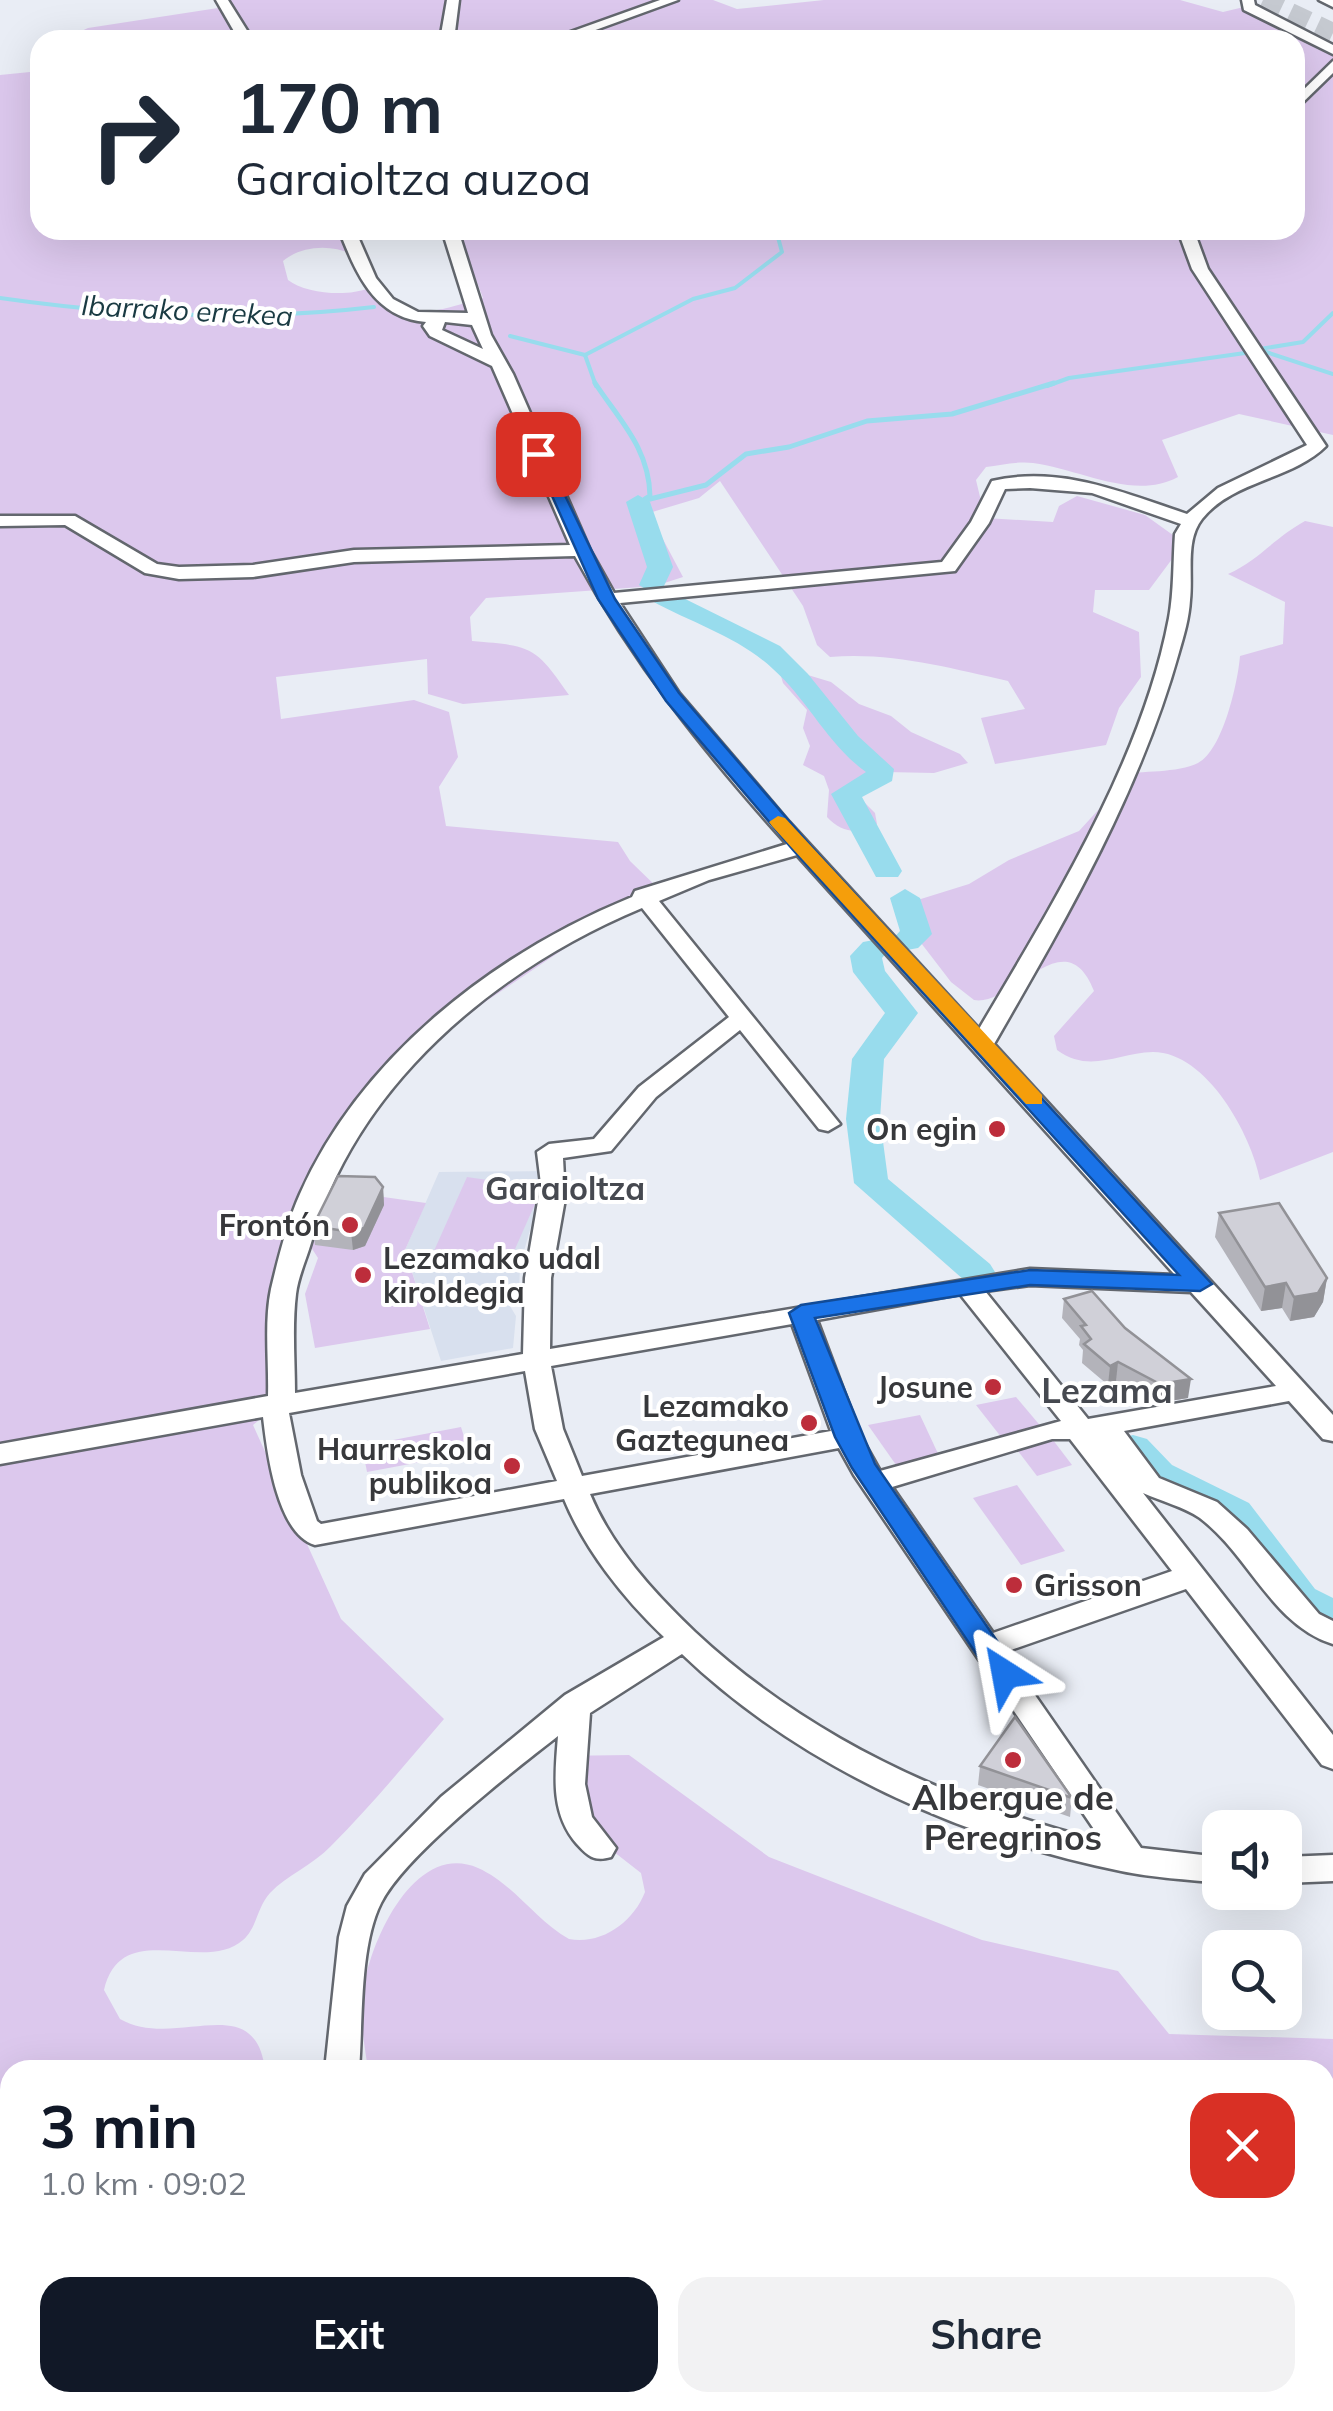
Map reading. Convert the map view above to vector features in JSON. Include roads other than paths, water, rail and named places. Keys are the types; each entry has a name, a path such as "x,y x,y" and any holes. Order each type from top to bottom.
{"street":[{"path":"222,0 240,30"},
{"path":"448,30 453,0"},
{"path":"584,30 672,0"},
{"path":"1248,0 1250,8 1289,30"},
{"path":"1325,0 1333,4"},
{"path":"1305,37 1333,50"},
{"path":"1305,95 1333,65"},
{"path":"351,240 368,280 388,306 408,316 446,317 482,329"},
{"path":"453,240 482,329 581,550 607,599 672,697 801,847 1333,1432"},
{"path":"982,1044 1063,902 1130,764 1177,623 1184,534 1190,520 1205,504 1317,446 1200,269 1189,240"},
{"path":"472,301 433,323 433,330 498,363"},
{"path":"460,343 482,329"},
{"path":"607,599 948,567 980,523 998,485 1007,482 1048,480 1106,488 1190,520"},
{"path":"0,522 69,520 152,570 179,573 253,571 354,556 581,550"},
{"path":"801,847 644,896 570,932 497,978 410,1050 373,1094 337,1149 299,1226 282,1291 276,1427 302,1524 308,1533 847,1437"},
{"path":"644,896 828,1124"},
{"path":"741,1018 644,1094 620,1118 602,1146 549,1152 554,1166 538,1279 538,1357 548,1426 570,1488 640,1596 683,1639 806,1734 876,1772 958,1809 1078,1847 1131,1859 1202,1868"},
{"path":"0,1454 966,1284 1030,1277 1200,1284"},
{"path":"966,1284 1073,1416 1091,1427 1149,1485 1208,1509 1237,1536 1309,1622 1333,1634"},
{"path":"801,1313 847,1437 1131,1859"},
{"path":"889,1478 1052,1430 1251,1403 1280,1394"},
{"path":"1091,1427 1191,1576 1333,1757"},
{"path":"986,1646 1191,1576"},
{"path":"343,2060 359,1917 370,1892 468,1790 576,1703 683,1639"},
{"path":"576,1703 570,1784 578,1822 600,1848"},
{"path":"1078,1847 1092,1838 1102,1817"},
{"path":"1302,1869 1333,1868"}],"waterway":[{"path":"585,355 693,299 735,288 782,252 779,240"},
{"name":"Ibarrako errekea","path":"0,298 187,315 374,307"},
{"path":"1260,349 1303,342 1333,313"},
{"name":"Ibarrako errekea","path":"510,336 585,355"},
{"path":"1263,351 1333,374"},
{"path":"1047,386 1069,378 1245,353"},
{"name":"Ibarrako errekea","path":"585,355 596,386"},
{"name":"Ibarrako errekea","path":"595,383 639,449 648,479 650,496 645,499"},
{"path":"638,502 706,485 746,454 789,447 867,421 952,414 1054,383"},
{"path":"638,502 660,567 652,585"},
{"path":"661,595 770,652 799,679 848,742 880,769 882,775 846,794 887,871"},
{"path":"905,898 916,934 907,941"},
{"path":"874,949 866,956 869,972 902,1013 868,1059 863,1119 871,1183 977,1272"},
{"path":"1133,1448 1158,1475 1218,1501 1235,1513 1301,1599 1333,1617"}],"tunnel":[{"path":"1263,0 1333,33"}],"place":[{"name":"On egin","path":"997,1129"},
{"name":"Frontón","path":"350,1225"},
{"name":"Lezamako udal kiroldegia","path":"363,1275"},
{"name":"Josune","path":"993,1387"},
{"name":"Lezamako Gaztegunea","path":"809,1423"},
{"name":"Haurreskola publikoa","path":"512,1466"},
{"name":"Grisson","path":"1014,1585"},
{"name":"Albergue de Peregrinos","path":"1013,1760"}],"district":[{"name":"Garaioltza","path":"565,1188"},
{"name":"Lezama","path":"1107,1390"}]}
